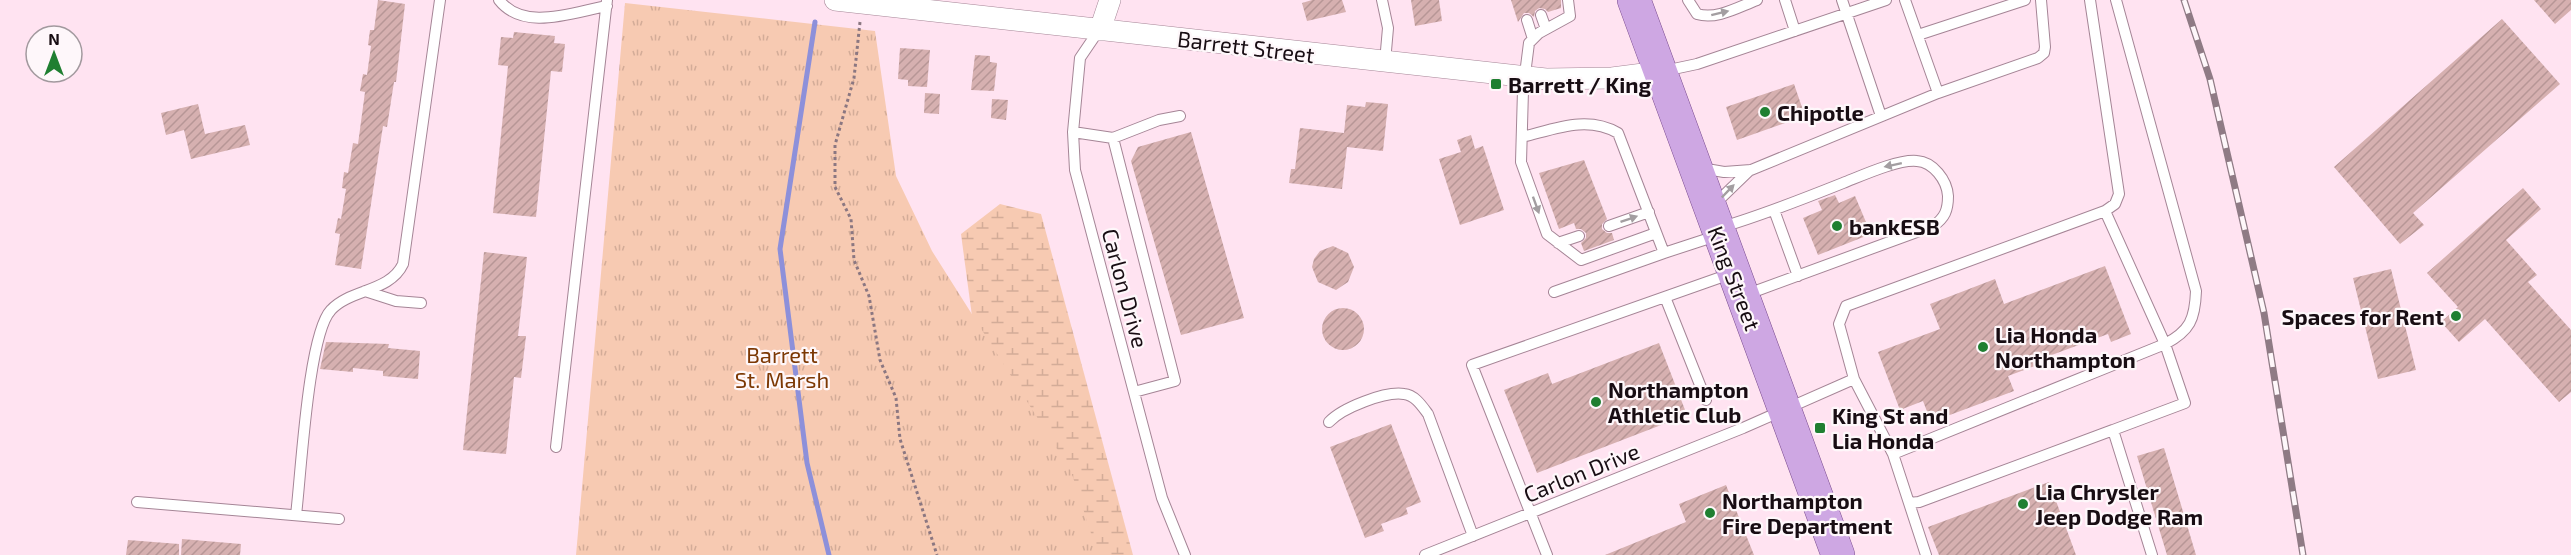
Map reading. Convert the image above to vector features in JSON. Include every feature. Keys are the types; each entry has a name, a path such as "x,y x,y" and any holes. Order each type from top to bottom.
{"main road":[{"name":"King Street","path":"1634,0 1693,166 1838,555"}],"street":[{"name":"Barrett Street","path":"835,0 1546,79 1612,78 1659,72"},
{"path":"1100,30 1110,0"}],"lane":[{"path":"296,515 313,364 320,329 333,308 390,279 400,271 403,264 440,0"},
{"path":"499,0 517,14 541,19 607,3 556,447"},
{"path":"1382,0 1388,28 1385,62"},
{"path":"1568,0 1570,16 1533,39 1528,49 1524,77 1521,162 1547,234 1581,260 1656,233"},
{"path":"1688,0 1697,14 1707,16 1757,0"},
{"path":"1785,0 1795,31"},
{"path":"1842,0 1881,116"},
{"path":"1659,72 1697,63 1886,0"},
{"path":"1905,0 1938,93"},
{"path":"1918,35 2025,0"},
{"path":"1693,166 1724,172 1751,170 1938,93 2038,58 2044,53 2041,0"},
{"path":"1926,555 1893,454 1854,379 1839,324 1846,306 2105,212 2115,204 2120,194 2091,0"},
{"path":"1893,454 2165,344 2182,335 2192,320 2196,291 2116,0"},
{"path":"1541,15 1546,29"},
{"path":"1527,20 1533,39"},
{"name":"Carlon Drive","path":"1100,30 1080,58 1072,132 1075,170 1162,498 1185,555"},
{"path":"1072,132 1113,138 1158,120 1180,116"},
{"path":"1522,137 1577,124 1604,125 1618,133 1664,253"},
{"path":"1113,138 1175,381 1134,392"},
{"path":"1547,555 1472,365 1665,297 1798,276 1933,226 1942,220 1947,211 1948,192 1938,171 1918,160 1882,168 1774,210 1716,227 1664,253 1554,292"},
{"path":"1716,227 1721,198 1751,170"},
{"path":"1774,210 1798,276"},
{"path":"1609,226 1649,212"},
{"path":"1908,503 1919,502 2185,403 2165,344 2105,212"},
{"path":"1558,243 1579,236"},
{"path":"365,291 396,302 420,303"},
{"path":"1665,297 1706,400"},
{"name":"Carlon Drive","path":"1425,555 1439,552 1529,513 1785,410 1854,379"},
{"path":"1329,422 1343,411 1383,396 1404,394 1416,400 1428,414 1473,536"},
{"path":"2113,430 2152,555"},
{"path":"137,502 339,519"}],"path":[{"path":"861,20 854,78 835,145 835,187 851,219 854,260 869,296 880,360 896,398 900,439 937,555"}],"green space":[{"name":"Barrett St. Marsh","path":"625,3 875,31 896,176 932,251 1071,471 1098,555 576,555"},
{"path":"1000,204 1041,214 1133,555 1004,555 961,234"}],"building":[{"path":"378,0 405,4 396,82 394,82 387,127 383,126 361,269 335,265 340,234 335,233 338,218 341,219 346,189 342,188 344,172 348,173 353,143 358,144 365,92 360,91 363,74 367,75 371,46 368,45 370,30 374,30"},
{"path":"1312,0 1342,0 1346,12 1307,21 1302,3"},
{"path":"1411,0 1439,0 1442,21 1415,26"},
{"path":"1511,0 1561,0 1561,8 1548,12 1539,8 1535,11 1534,17 1529,13 1524,13 1518,22"},
{"path":"2534,0 2571,0 2571,10 2555,24"},
{"path":"2502,19 2560,84 2413,213 2424,225 2400,244 2334,167"},
{"path":"514,32 555,36 554,43 565,44 562,72 551,71 536,217 493,213 508,66 498,65 501,37 513,38"},
{"path":"900,48 930,50 927,87 908,86 908,80 898,79"},
{"path":"975,55 990,56 990,62 997,63 994,91 971,90"},
{"name":"Chipotle","path":"1794,84 1805,116 1737,140 1726,107"},
{"path":"925,93 940,94 939,114 924,113"},
{"path":"992,99 1008,100 1006,120 991,118"},
{"path":"1366,102 1388,104 1383,151 1347,147 1342,189 1289,183 1291,169 1295,169 1300,128 1344,133 1347,105 1365,107"},
{"path":"198,104 205,134 245,125 250,145 191,159 184,130 166,135 161,113"},
{"path":"1191,132 1244,318 1181,335 1131,161 1138,147"},
{"path":"1471,135 1475,149 1483,146 1504,210 1460,225 1439,159 1461,152 1457,140"},
{"path":"1584,160 1607,219 1602,224 1602,229 1607,233 1612,233 1614,240 1584,251 1581,243 1586,238 1586,233 1581,229 1576,229 1574,223 1559,229 1539,173"},
{"path":"2523,188 2541,209 2506,240 2537,275 2528,282 2571,330 2571,392 2559,402 2485,319 2459,342 2441,322 2458,307 2427,273"},
{"name":"bankESB","path":"1835,195 1839,203 1855,196 1871,234 1818,255 1803,218 1822,210 1818,201"},
{"path":"1333,246 1348,253 1354,267 1348,282 1336,290 1318,282 1312,267 1320,251"},
{"path":"484,252 527,257 518,336 526,336 521,378 514,377 506,454 463,450"},
{"name":"Lia Honda Northampton","path":"2105,266 2131,334 2111,342 2108,334 2033,362 2035,366 2008,376 2014,391 1931,422 1923,401 1900,410 1878,352 1940,329 1930,304 1995,279 2004,304"},
{"path":"2391,269 2416,370 2378,379 2353,278"},
{"path":"1343,308 1358,314 1364,329 1358,344 1343,350 1328,344 1322,329 1328,314"},
{"path":"326,342 389,344 388,348 420,351 418,379 383,376 383,371 353,368 353,372 320,369"},
{"name":"Northampton Athletic Club","path":"1659,343 1687,415 1537,473 1504,390 1548,373 1552,384"},
{"path":"1391,424 1421,502 1406,508 1408,514 1381,524 1384,531 1365,538 1330,447"},
{"path":"2164,448 2196,555 2167,555 2137,456"},
{"name":"Lia Chrysler Jeep Dodge Ram","path":"2049,482 2076,555 1939,555 1928,527"},
{"name":"Northampton Fire Department","path":"1726,485 1754,555 1605,555 1686,522 1679,504"},
{"path":"182,539 241,544 240,555 181,555"},
{"path":"128,540 179,544 179,555 126,555"}],"waterway":[{"path":"815,22 780,249 807,463 829,555"}],"railway":[{"path":"2184,0 2210,79 2264,313 2303,555"}],"place":[{"name":"Barrett / King","path":"1496,84"},
{"name":"Chipotle","path":"1765,112"},
{"name":"bankESB","path":"1837,226"},
{"name":"Spaces for Rent","path":"2456,316"},
{"name":"Lia Honda Northampton","path":"1983,347"},
{"name":"Northampton Athletic Club","path":"1596,402"},
{"name":"King St and Lia Honda","path":"1820,428"},
{"name":"Lia Chrysler Jeep Dodge Ram","path":"2023,504"},
{"name":"Northampton Fire Department","path":"1710,513"}]}
